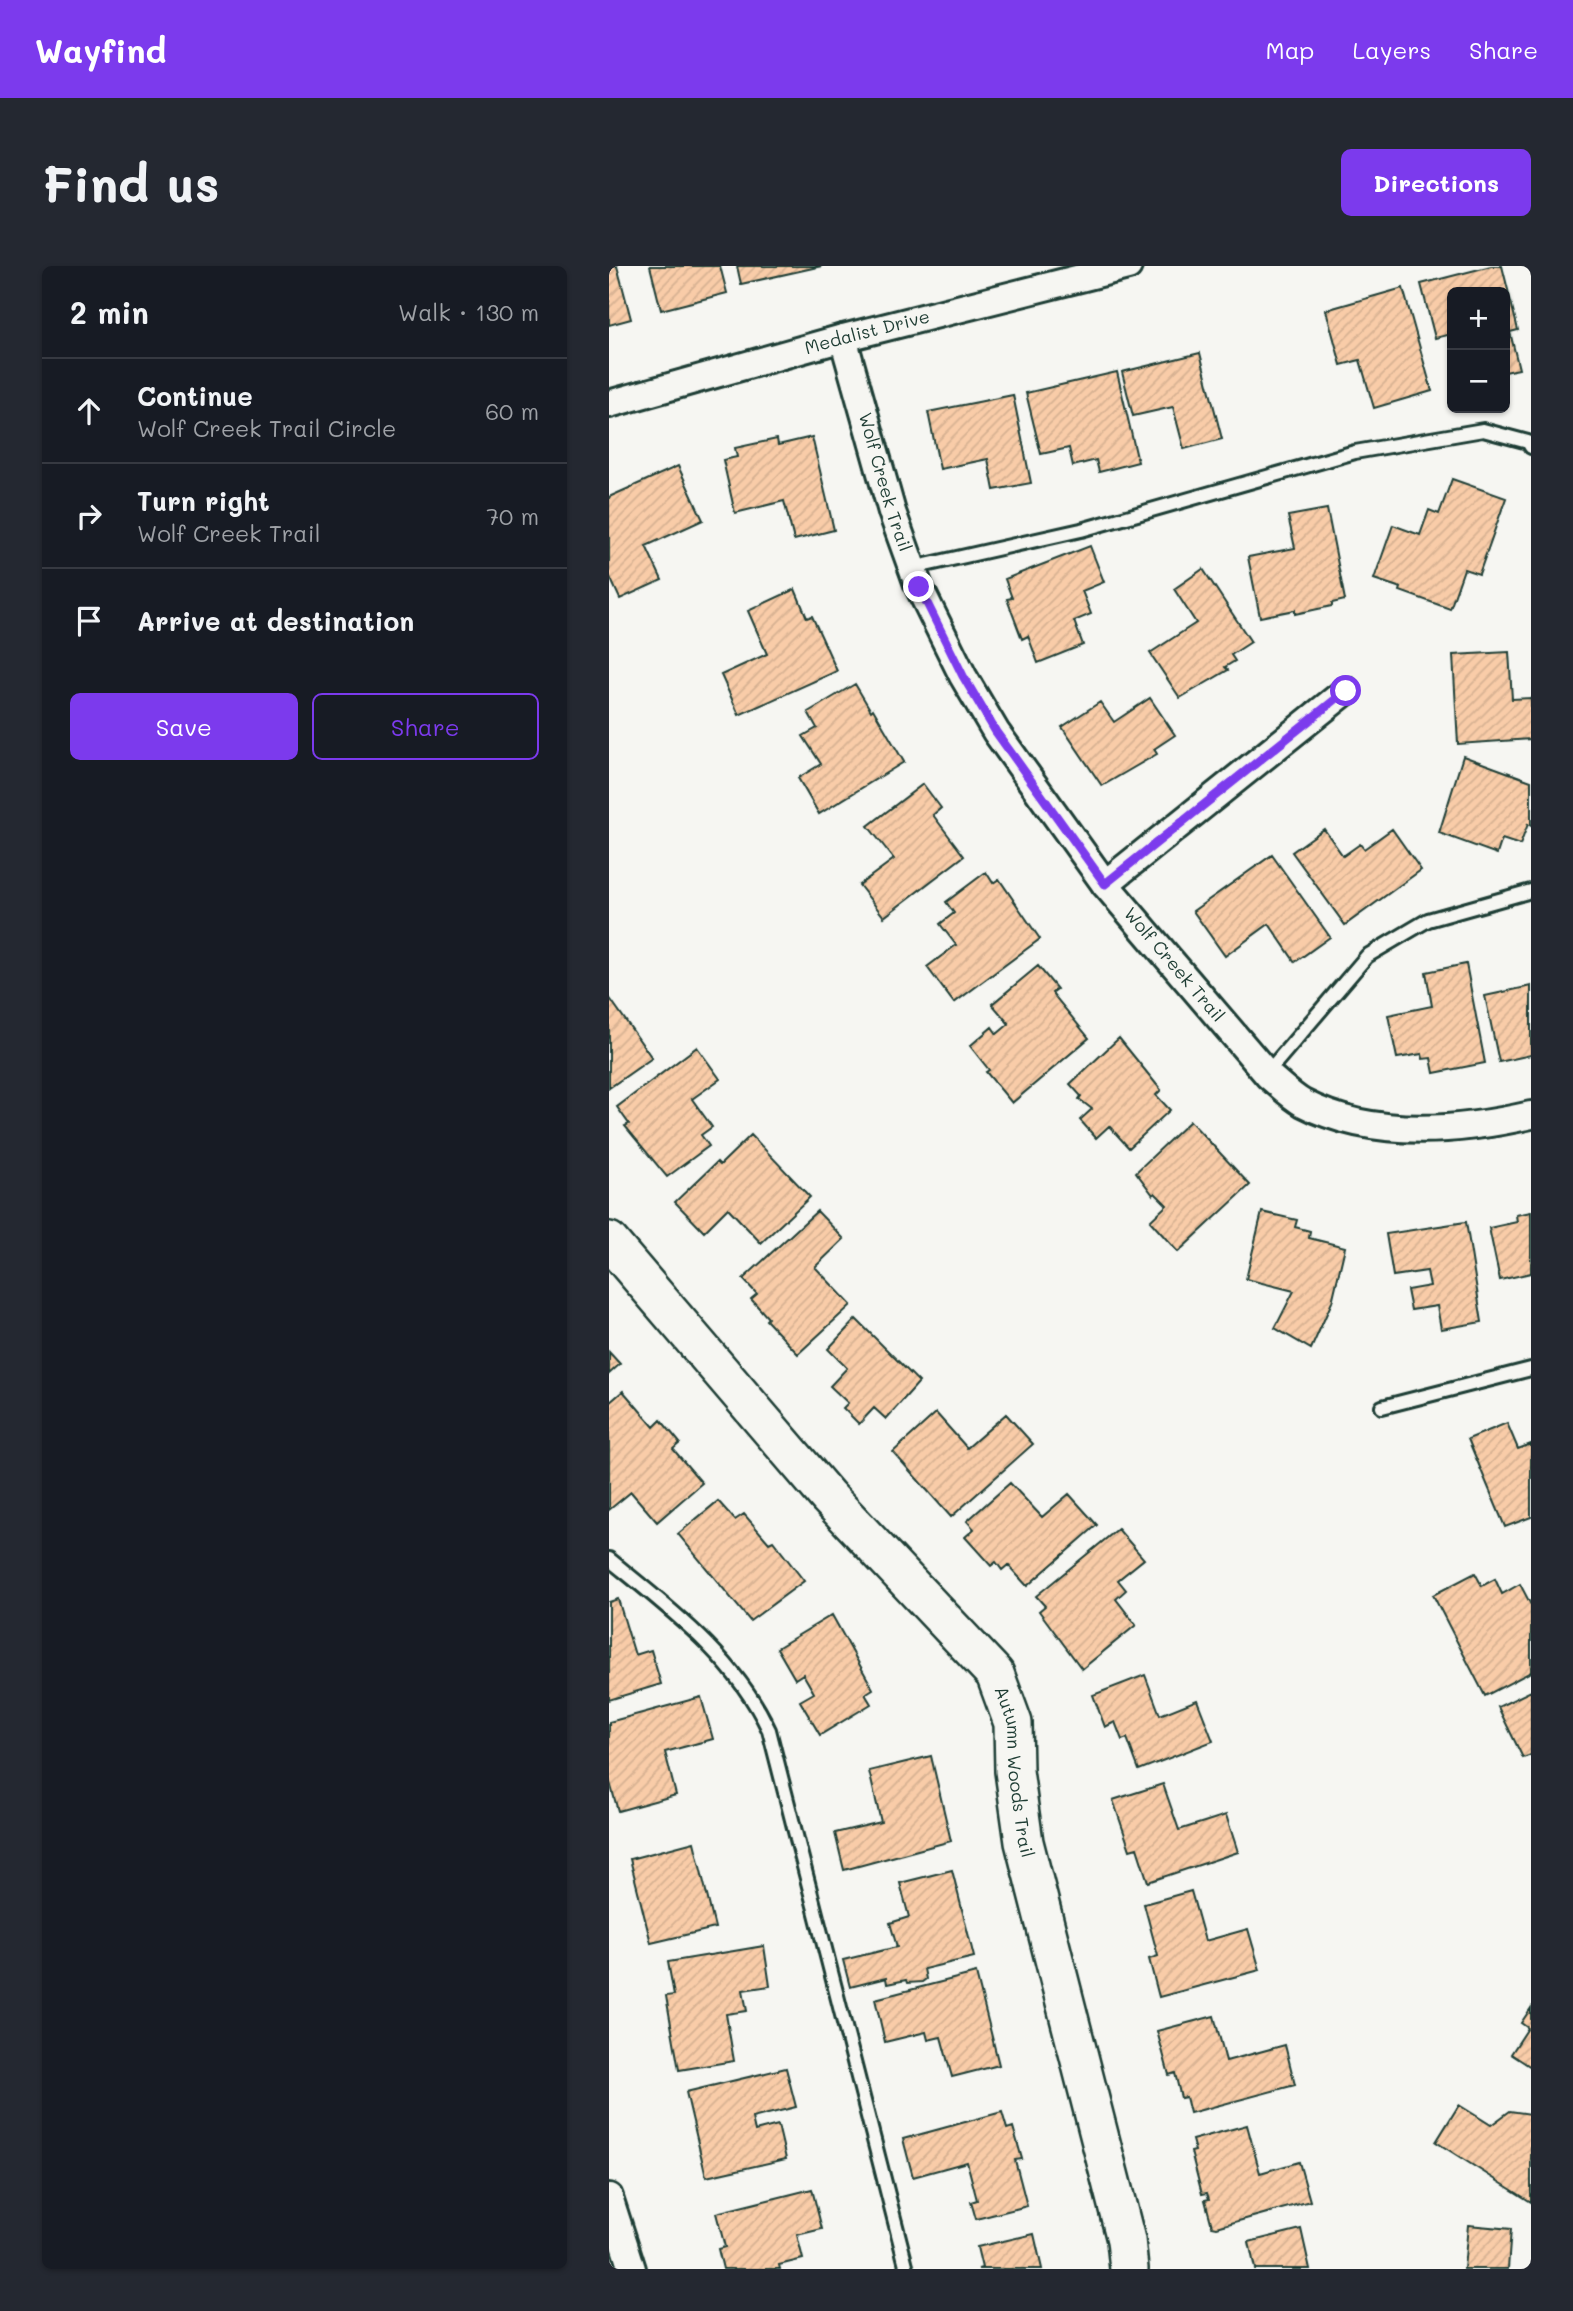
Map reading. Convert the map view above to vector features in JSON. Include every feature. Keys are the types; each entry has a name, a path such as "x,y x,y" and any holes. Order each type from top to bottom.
{"street":[{"name":"Medalist Drive","path":"609,404 843,338 1128,266"},
{"name":"Wolf Creek Trail","path":"843,338 892,512 919,587 958,665 996,732 1105,884 1267,1073 1300,1102 1338,1119 1377,1127 1433,1129 1502,1122 1531,1115"},
{"path":"1105,884 1346,691"},
{"name":"Autumn Woods Trail","path":"609,1241 828,1497 995,1674 1013,1723 1014,1771 1024,1842 1126,2240 1129,2269"},
{"path":"609,2197 632,2269"}],"lane":[{"path":"912,568 1081,530 1355,452 1483,430 1528,442 1531,447"},
{"path":"1267,1073 1367,956 1428,920 1531,891"},
{"path":"1382,1406 1531,1369"},
{"path":"609,1559 687,1622 735,1674 757,1704 769,1730 907,2269"}],"building":[{"path":"609,266 617,266 631,319 609,325"},
{"path":"650,266 720,266 727,293 661,310"},
{"path":"737,266 822,266 741,284"},
{"path":"1491,266 1502,266 1507,287 1447,287 1447,335 1435,338 1421,284"},
{"path":"1403,288 1432,391 1374,408 1360,360 1341,365 1326,310"},
{"path":"1510,298 1518,330 1510,332"},
{"path":"1510,332 1519,369 1510,371"},
{"path":"1200,353 1222,439 1184,449 1173,407 1133,416 1122,372"},
{"path":"1117,372 1138,462 1099,472 1096,460 1073,466 1069,448 1041,454 1026,393"},
{"path":"1013,395 1031,483 994,490 988,459 940,469 928,412"},
{"path":"812,437 834,530 794,540 784,501 735,513 723,460 737,457 735,448 777,439 778,445"},
{"path":"678,466 703,520 646,546 662,580 620,599 609,575 609,497"},
{"path":"1452,479 1506,498 1479,574 1464,569 1450,609 1374,579 1393,525 1420,535 1429,510 1439,514"},
{"path":"1327,509 1345,600 1332,603 1332,606 1295,614 1295,610 1260,617 1248,557 1295,548 1288,516"},
{"path":"1090,546 1104,582 1082,591 1091,614 1074,621 1083,645 1038,663 1028,636 1022,639 1007,599 1012,598 1005,579"},
{"path":"1203,569 1251,642 1231,655 1235,661 1225,667 1228,670 1180,698 1150,653 1196,623 1174,589"},
{"path":"795,589 807,618 812,616 837,671 739,715 721,675 767,654 748,611"},
{"path":"1509,652 1512,699 1531,698 1531,739 1458,744 1453,655"},
{"path":"855,684 904,762 819,814 798,778 821,764 803,736 817,728 808,712"},
{"path":"1150,698 1175,735 1154,749 1157,754 1102,786 1062,727 1100,702 1114,722"},
{"path":"1463,756 1531,781 1531,826 1528,824 1520,845 1502,839 1497,854 1439,833"},
{"path":"923,784 941,808 933,815 964,856 884,917 859,885 894,859 868,826"},
{"path":"1324,829 1343,856 1360,844 1364,849 1392,829 1421,870 1345,925 1292,852"},
{"path":"1272,855 1330,937 1295,962 1269,924 1225,956 1193,911"},
{"path":"986,872 993,883 999,879 1040,939 954,1003 927,967 956,945 940,924 954,913 946,902"},
{"path":"1466,964 1485,1063 1434,1073 1431,1058 1423,1059 1422,1054 1397,1058 1388,1015 1432,1006 1426,972"},
{"path":"1038,966 1057,989 1052,993 1089,1038 1012,1103 986,1072 989,1070 970,1046 992,1027 997,1034 1009,1024 992,1004"},
{"path":"1531,986 1531,1055 1499,1062 1485,996"},
{"path":"609,997 652,1058 609,1088"},
{"path":"1119,1038 1161,1090 1156,1095 1170,1110 1129,1148 1109,1126 1096,1138 1080,1120 1092,1109 1079,1099 1081,1096 1070,1084"},
{"path":"697,1047 720,1079 692,1099 712,1127 701,1135 709,1146 667,1177 625,1126 629,1124 617,1107"},
{"path":"1190,1121 1250,1185 1178,1252 1150,1221 1167,1205 1155,1193 1153,1195 1136,1172"},
{"path":"751,1135 810,1197 761,1243 728,1208 704,1232 675,1202 717,1162 720,1165"},
{"path":"817,1211 844,1239 815,1267 851,1305 798,1354 766,1320 768,1318 751,1299 757,1294 743,1279"},
{"path":"1262,1212 1297,1220 1295,1227 1310,1231 1309,1238 1345,1247 1332,1302 1311,1349 1275,1328 1294,1291 1246,1279"},
{"path":"1531,1212 1531,1273 1500,1280 1489,1228 1517,1222 1516,1215"},
{"path":"1466,1222 1482,1322 1441,1329 1437,1306 1411,1310 1407,1290 1430,1286 1427,1271 1393,1276 1386,1234"},
{"path":"856,1319 919,1382 886,1419 874,1408 859,1424 843,1408 848,1403 830,1386 847,1368 828,1349"},
{"path":"609,1352 620,1364 609,1374"},
{"path":"623,1391 654,1427 661,1420 680,1443 673,1449 702,1483 657,1522 631,1492 609,1510 609,1403"},
{"path":"936,1413 967,1448 1006,1414 1033,1444 951,1517 893,1452"},
{"path":"1507,1423 1518,1449 1531,1444 1531,1517 1505,1527 1468,1439"},
{"path":"1010,1483 1042,1517 1069,1494 1097,1525 1027,1586 1008,1565 1002,1570 996,1562 991,1566 965,1537 974,1529 967,1521"},
{"path":"718,1501 735,1520 744,1514 769,1543 773,1541 804,1581 750,1621 678,1534"},
{"path":"1118,1529 1144,1559 1118,1580 1126,1590 1116,1599 1136,1625 1082,1669 1039,1611 1045,1606 1036,1596"},
{"path":"1475,1573 1482,1586 1495,1579 1502,1594 1520,1584 1531,1605 1531,1672 1485,1696 1433,1595"},
{"path":"618,1599 635,1655 651,1650 661,1684 609,1700 609,1602"},
{"path":"832,1615 873,1689 865,1694 871,1704 820,1735 800,1701 814,1693 803,1674 795,1679 777,1648"},
{"path":"1145,1675 1160,1715 1197,1700 1213,1741 1139,1770 1127,1738 1122,1740 1115,1722 1105,1727 1093,1695"},
{"path":"1531,1691 1531,1755 1523,1758 1498,1707"},
{"path":"701,1697 713,1739 665,1752 676,1795 618,1811 609,1779 609,1722"},
{"path":"931,1756 951,1841 844,1870 835,1833 881,1822 869,1771"},
{"path":"1163,1784 1179,1830 1226,1815 1238,1852 1148,1882 1137,1848 1130,1850 1113,1800"},
{"path":"694,1842 715,1928 651,1943 630,1859"},
{"path":"952,1870 974,1957 924,1969 926,1979 922,1982 907,1983 906,1980 887,1984 886,1978 850,1987 843,1960 897,1947 890,1923 909,1917 900,1883"},
{"path":"1191,1891 1205,1941 1248,1929 1260,1970 1159,1997 1149,1959 1158,1956 1144,1904"},
{"path":"764,1946 770,1986 743,1990 747,2011 726,2014 734,2061 679,2070 666,1996 674,1995 668,1962"},
{"path":"976,1973 999,2065 952,2077 941,2037 928,2040 926,2032 885,2042 875,1999"},
{"path":"1531,2008 1531,2067 1511,2054 1528,2028 1521,2023"},
{"path":"1214,2016 1226,2061 1285,2045 1295,2085 1190,2113 1186,2097 1181,2098 1175,2073 1169,2075 1157,2031"},
{"path":"786,2068 796,2107 752,2118 755,2131 778,2125 786,2159 706,2177 686,2092"},
{"path":"1459,2105 1491,2125 1510,2111 1531,2114 1531,2202 1436,2142"},
{"path":"1002,2112 1007,2129 1013,2127 1022,2159 1015,2160 1027,2206 976,2219 971,2202 977,2200 967,2162 913,2177 903,2139"},
{"path":"1247,2125 1260,2173 1299,2162 1310,2201 1217,2227 1212,2226 1205,2200 1209,2199 1207,2193 1202,2194 1191,2152 1195,2151 1192,2140"},
{"path":"812,2189 822,2229 797,2235 803,2259 779,2265 780,2269 723,2269 718,2249 725,2247 716,2213"},
{"path":"1468,2225 1511,2229 1508,2269 1464,2269"},
{"path":"1301,2229 1310,2269 1255,2269 1249,2242"},
{"path":"1034,2234 1042,2269 978,2269 982,2268 977,2247"}],"route":[{"path":"919,587 963,676 996,732 1105,884 1346,691"}]}
